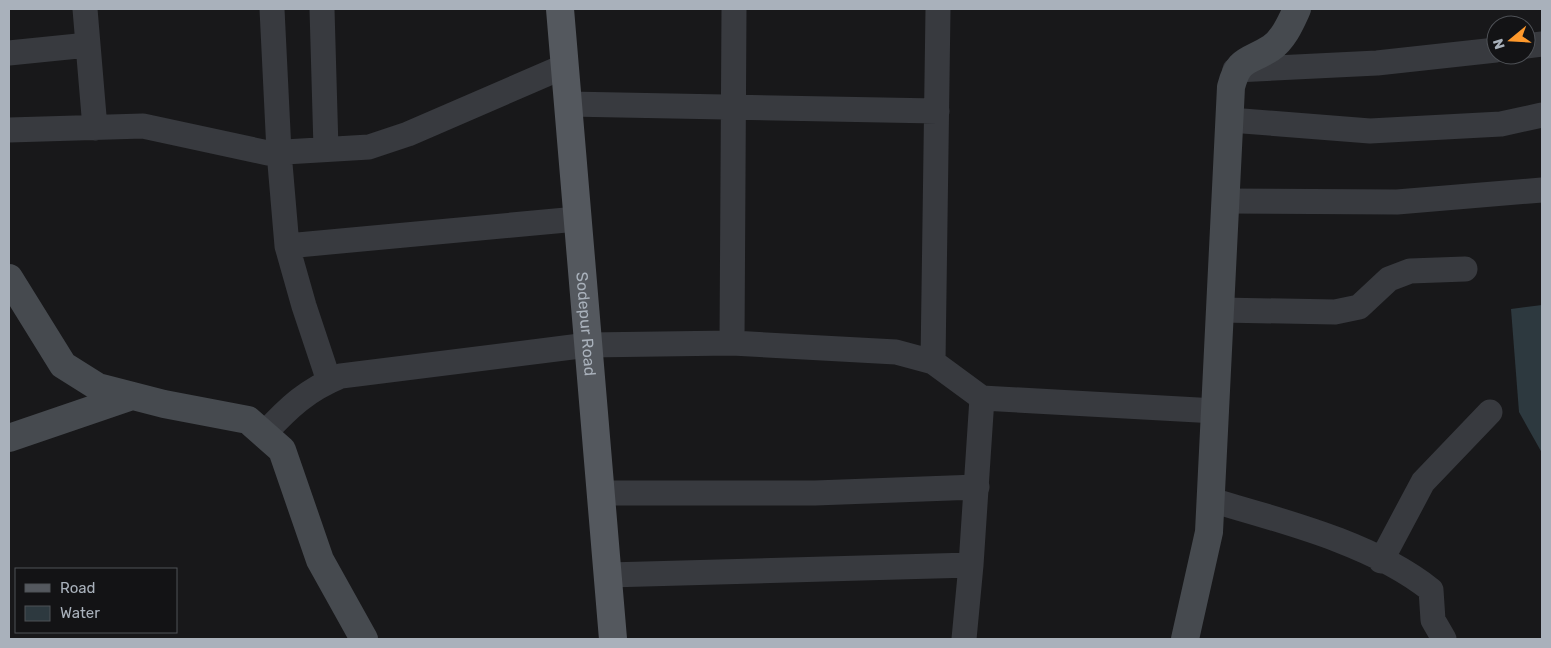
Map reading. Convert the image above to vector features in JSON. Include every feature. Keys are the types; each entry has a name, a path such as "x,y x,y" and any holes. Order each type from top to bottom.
{"main road":[{"name":"Sodepur Road","path":"560,9 613,639"}],"street":[{"path":"85,9 95,128"},
{"path":"272,9 279,152 287,246 328,381"},
{"path":"322,9 326,149"},
{"path":"732,343 734,9"},
{"path":"933,362 938,9"},
{"path":"1185,639 1209,532 1231,87 1235,70 1248,59 1272,48 1288,29 1297,9"},
{"path":"9,53 88,45"},
{"path":"1235,70 1377,63 1486,51"},
{"path":"9,130 143,126 268,153 369,147 408,134 564,66"},
{"path":"568,104 936,111"},
{"path":"1230,120 1370,131 1500,124 1542,115"},
{"path":"1226,201 1397,202 1542,190"},
{"path":"287,246 578,219"},
{"path":"1221,310 1335,312 1360,307 1389,279 1410,271 1465,269"},
{"path":"9,278 63,365 98,387 248,420 282,450 320,560 364,639"},
{"path":"264,434 292,404 328,381 341,376 588,345 732,343 794,348 896,352 933,362 993,398 1216,411"},
{"path":"9,438 132,396"},
{"path":"964,639 977,487 993,398"},
{"path":"1381,561 1423,482 1490,412"},
{"path":"601,493 815,493 977,487"},
{"path":"1211,500 1296,526 1381,561 1416,578 1431,590 1433,620 1444,639"},
{"path":"608,575 971,565"}],"water":[{"path":"1542,305 1542,453 1519,412 1511,309"}]}
